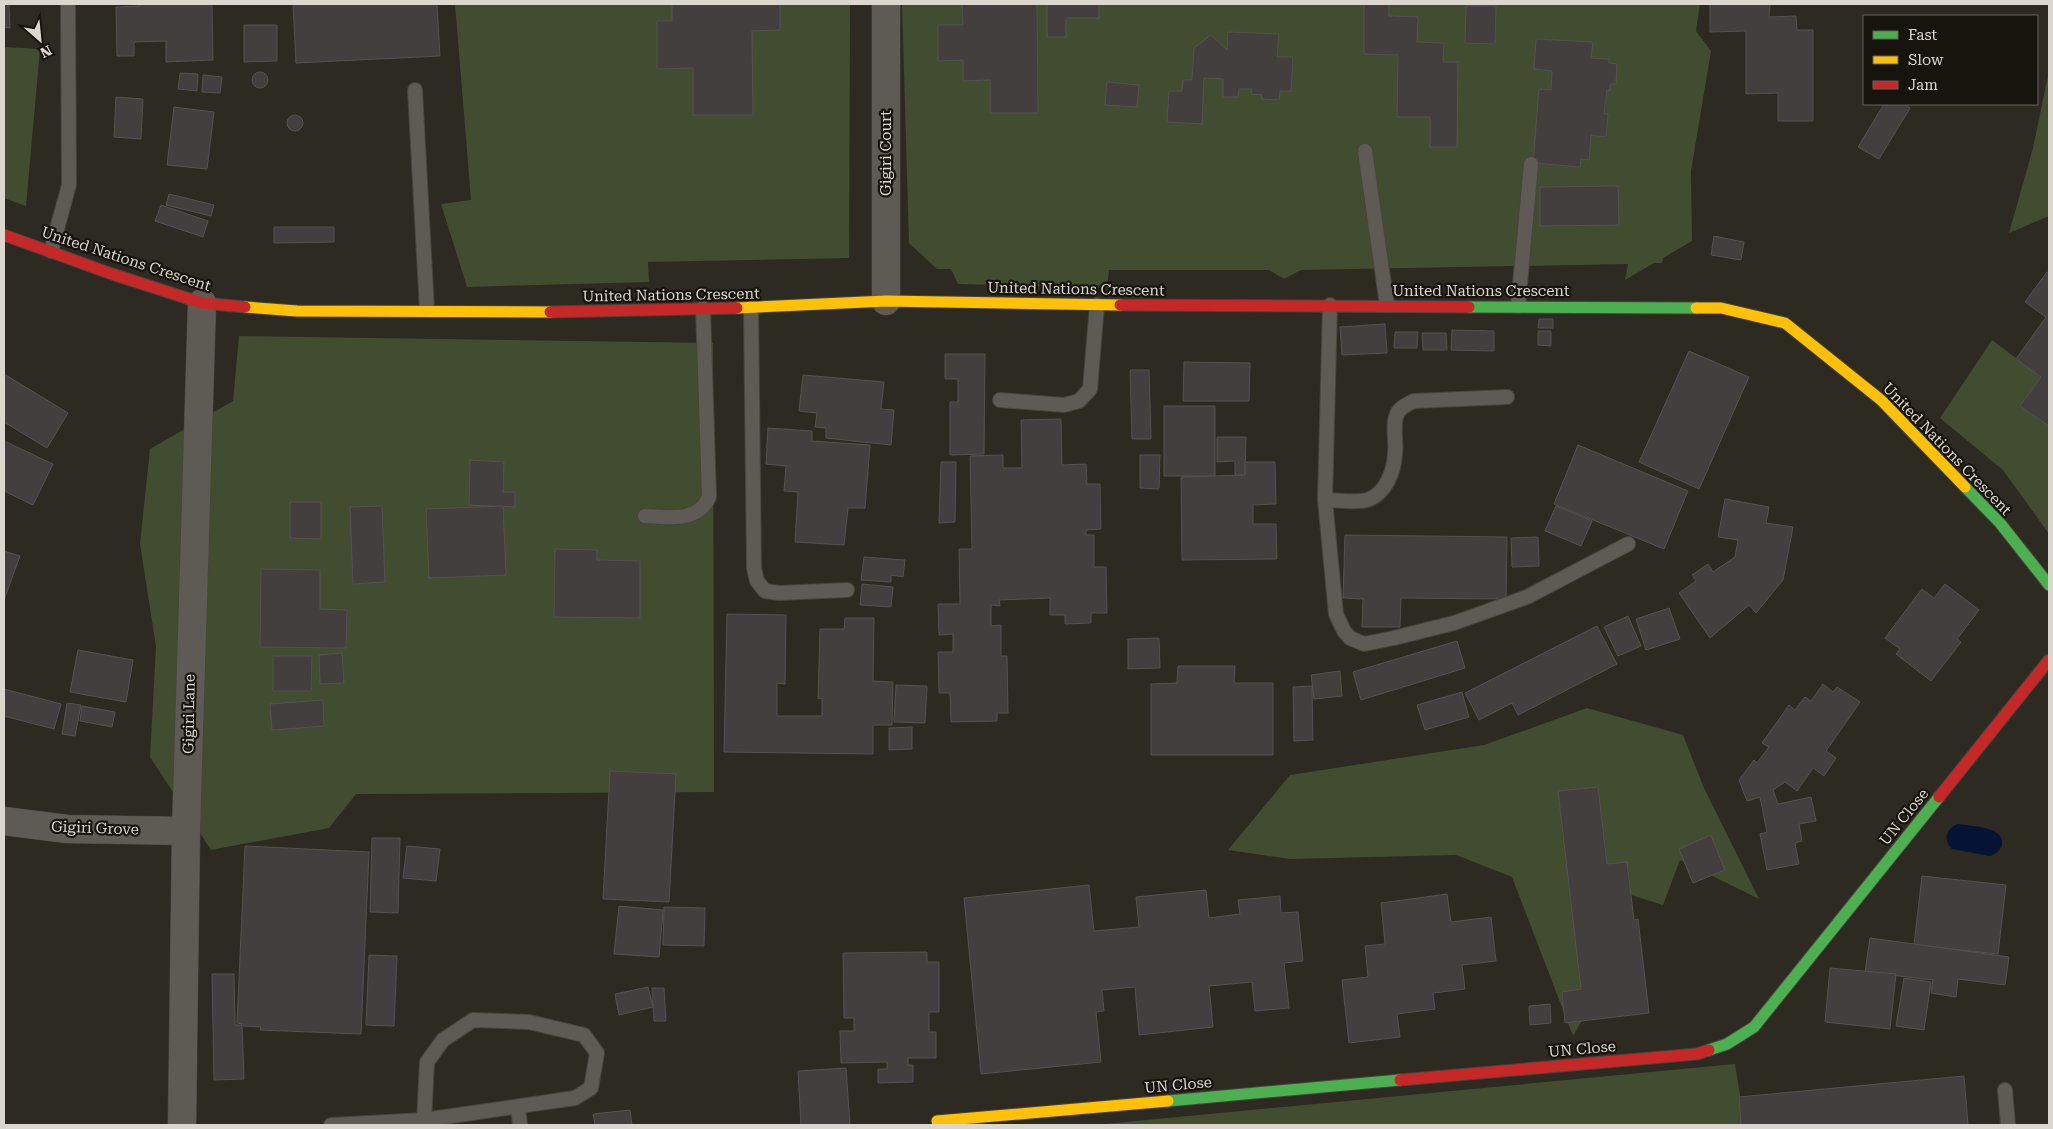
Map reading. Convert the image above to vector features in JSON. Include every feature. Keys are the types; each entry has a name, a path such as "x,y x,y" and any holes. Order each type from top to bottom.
{"street":[{"name":"Gigiri Court","path":"886,4 886,301"},
{"name":"United Nations Crescent","path":"4,235 112,274 202,302 297,311 578,312 751,308 886,301 1097,305 1330,304 1721,308 1785,323 1881,400 2000,523 2049,585"},
{"name":"Gigiri Lane","path":"182,1125 186,831 202,302"},
{"name":"UN Close","path":"937,1121 1697,1054 1727,1044 1754,1027 2049,660"},
{"name":"Gigiri Grove","path":"4,821 67,829 186,831"}],"lane":[{"path":"51,251 69,185 68,4"},
{"path":"415,90 427,310"},
{"path":"1365,151 1386,305"},
{"path":"1518,306 1531,164"},
{"path":"1330,304 1325,500 1336,614 1350,638 1364,644 1454,623 1527,597 1628,544"},
{"path":"1000,400 1064,405 1079,401 1090,389 1097,305"},
{"path":"645,516 679,517 696,514 705,506 709,497 704,308"},
{"path":"751,308 754,568 757,581 765,591 779,593 847,590"},
{"path":"1325,500 1365,500 1376,496 1385,487 1396,454 1394,422 1399,410 1406,405 1414,402 1507,397"},
{"path":"331,1125 424,1120 575,1098 591,1088 597,1053 584,1035 529,1022 473,1020 443,1040 427,1062 424,1120"},
{"path":"2005,1090 2008,1125"},
{"path":"518,1107 520,1125"}],"green space":[{"path":"455,4 850,4 849,258 648,262 649,282 467,287 441,204 471,200"},
{"path":"902,4 1700,4 1696,31 1711,51 1691,171 1692,241 1663,258 1662,263 1654,263 1625,280 1628,264 1301,270 1284,279 1269,270 1109,270 1107,288 958,284 951,269 937,269 909,243"},
{"path":"4,47 40,49 26,206 4,198"},
{"path":"2049,70 2049,216 2009,233 2033,148"},
{"path":"239,336 713,343 714,792 356,794 329,828 211,850 150,757 156,647 140,544 150,449 233,401"},
{"path":"1992,340 2041,377 2020,406 2049,426 2049,534 2003,470 1940,418"},
{"path":"1587,708 1683,735 1704,788 1759,899 1680,860 1663,905 1612,889 1622,952 1573,1036 1512,877 1456,855 1290,859 1228,850 1290,775 1484,745"},
{"path":"1735,1064 1745,1125 1094,1125"}],"water":[{"path":"1957,824 1986,828 1993,831 2002,839 2002,845 1997,852 1990,856 1952,849 1947,842 1947,835 1950,829"}],"building":[{"path":"4,4 9,4 10,28 4,27"},
{"path":"139,4 212,4 213,60 166,62 166,41 134,42 134,56 117,56 116,7 139,6"},
{"path":"293,4 437,4 440,56 296,63"},
{"path":"672,4 780,4 780,30 752,31 753,115 693,115 693,68 657,69 657,21 672,21"},
{"path":"962,4 1037,4 1038,113 990,113 990,80 963,81 963,60 938,61 938,25 963,25"},
{"path":"1047,4 1099,4 1099,18 1066,18 1066,37 1047,37"},
{"path":"1364,4 1389,4 1389,16 1418,17 1417,42 1444,43 1443,62 1458,62 1457,147 1430,147 1430,117 1397,117 1398,55 1364,54"},
{"path":"1710,4 1770,4 1769,17 1796,16 1797,30 1813,30 1813,121 1778,121 1778,93 1746,94 1746,31 1710,32"},
{"path":"1466,6 1496,6 1495,44 1465,43"},
{"path":"244,25 277,25 277,61 244,62"},
{"path":"1228,32 1279,34 1277,57 1293,57 1291,91 1280,91 1279,100 1262,99 1262,95 1251,94 1252,89 1239,89 1238,97 1223,97 1223,79 1204,78 1202,124 1167,122 1169,91 1182,91 1183,80 1192,80 1194,48 1211,35 1227,50"},
{"path":"1536,39 1593,42 1591,58 1609,59 1609,63 1617,64 1616,84 1610,84 1610,90 1607,90 1604,114 1608,114 1606,137 1591,135 1589,160 1581,159 1580,167 1533,163 1539,89 1551,90 1552,71 1534,69"},
{"path":"260,72 268,80 260,88 252,80"},
{"path":"180,73 198,74 197,91 178,89"},
{"path":"203,75 222,77 220,93 202,92"},
{"path":"1107,82 1139,85 1137,107 1105,105"},
{"path":"116,97 143,99 141,139 114,137"},
{"path":"1883,105 1906,105 1910,108 1879,159 1858,147"},
{"path":"174,107 214,112 207,169 167,165"},
{"path":"295,115 303,123 295,131 287,123"},
{"path":"1618,186 1619,225 1540,226 1540,187"},
{"path":"169,194 214,205 211,216 166,205"},
{"path":"161,205 208,221 203,237 155,221"},
{"path":"274,227 334,227 334,242 274,243"},
{"path":"1714,236 1744,242 1741,260 1711,255"},
{"path":"2047,272 2049,273 2049,426 2020,406 2041,377 2016,359 2046,317 2025,302"},
{"path":"1539,319 1553,319 1553,328 1538,328"},
{"path":"1385,324 1387,353 1342,355 1340,327"},
{"path":"1452,330 1494,331 1494,351 1451,350"},
{"path":"1538,331 1551,331 1551,346 1538,345"},
{"path":"1395,332 1418,332 1417,348 1394,348"},
{"path":"1422,333 1446,333 1447,350 1423,350"},
{"path":"1689,351 1749,377 1699,489 1639,462"},
{"path":"945,354 985,354 984,454 950,455 950,402 958,402 958,379 945,379"},
{"path":"1184,362 1250,363 1249,401 1183,401"},
{"path":"1130,370 1149,370 1151,439 1132,439"},
{"path":"4,374 68,413 47,448 4,422"},
{"path":"803,375 884,382 881,409 894,410 891,445 826,438 826,428 815,427 817,413 799,411"},
{"path":"1164,406 1215,406 1215,476 1164,476"},
{"path":"1061,419 1062,465 1086,464 1087,484 1100,484 1101,529 1086,530 1086,535 1094,535 1094,567 1106,567 1107,613 1091,613 1091,623 1065,624 1065,615 1050,615 1050,598 999,600 1000,606 991,605 991,626 1001,625 1001,656 1007,656 1008,713 997,713 997,721 951,722 950,693 939,693 938,652 953,652 953,634 939,635 938,604 960,604 959,549 972,549 970,456 1003,455 1003,468 1022,468 1021,420"},
{"path":"768,428 812,431 812,441 870,445 865,508 848,508 844,545 795,542 798,492 784,491 786,466 766,464"},
{"path":"1217,437 1246,437 1245,475 1235,475 1235,461 1217,462"},
{"path":"4,441 53,464 33,505 4,491"},
{"path":"1578,445 1688,491 1664,549 1554,504"},
{"path":"1140,455 1160,455 1159,489 1140,488"},
{"path":"470,460 504,462 503,492 515,492 515,507 469,505"},
{"path":"941,462 956,462 955,522 939,523"},
{"path":"1245,462 1275,462 1276,504 1253,505 1253,524 1276,524 1277,559 1182,560 1181,477 1245,475"},
{"path":"1725,499 1769,507 1766,523 1793,527 1783,580 1756,613 1749,605 1710,638 1679,593 1696,581 1692,575 1708,564 1713,572 1735,557 1738,540 1718,537"},
{"path":"290,502 321,502 321,539 290,538"},
{"path":"382,506 385,582 353,584 350,507"},
{"path":"503,506 506,575 429,578 426,509"},
{"path":"1556,506 1592,521 1581,546 1545,531"},
{"path":"1345,535 1507,537 1506,599 1401,598 1400,627 1362,627 1363,599 1343,598"},
{"path":"1538,537 1539,566 1512,567 1511,538"},
{"path":"555,549 597,550 597,560 640,561 640,618 554,617"},
{"path":"4,551 20,556 4,600"},
{"path":"864,557 905,560 903,577 891,575 891,582 861,580"},
{"path":"261,569 320,570 320,609 347,610 346,648 260,647"},
{"path":"862,584 893,587 891,607 860,605"},
{"path":"1945,584 1979,610 1957,639 1961,642 1931,681 1896,654 1900,649 1885,638 1922,589 1934,598"},
{"path":"1669,608 1680,639 1646,650 1636,619"},
{"path":"727,614 786,615 785,684 777,683 777,716 822,716 822,698 818,699 820,629 844,629 845,618 874,618 873,681 893,682 892,725 873,725 873,754 724,752"},
{"path":"1628,616 1641,646 1618,656 1604,627"},
{"path":"1597,626 1617,664 1518,715 1512,703 1479,720 1465,693"},
{"path":"1159,638 1160,668 1128,669 1128,639"},
{"path":"1457,641 1465,668 1361,700 1353,672"},
{"path":"78,650 133,660 126,702 70,692"},
{"path":"342,653 344,683 320,684 319,655"},
{"path":"273,656 312,656 311,691 273,691"},
{"path":"1178,666 1235,666 1234,683 1273,683 1273,755 1151,755 1151,684 1177,683"},
{"path":"1340,671 1342,696 1314,699 1311,675"},
{"path":"1823,684 1833,692 1837,687 1860,702 1826,751 1836,758 1824,776 1813,768 1797,791 1785,782 1773,790 1778,804 1811,797 1816,821 1799,824 1802,841 1795,843 1799,864 1767,870 1760,834 1767,832 1760,797 1747,801 1739,780 1754,760 1757,763 1769,747 1762,743 1789,705 1795,710 1805,697 1811,701"},
{"path":"896,685 927,686 925,723 894,722"},
{"path":"1312,686 1313,740 1294,741 1293,687"},
{"path":"4,689 61,704 54,729 4,716"},
{"path":"1462,692 1469,717 1425,730 1417,705"},
{"path":"323,700 324,726 272,730 270,704"},
{"path":"67,703 81,705 75,736 62,734"},
{"path":"82,706 115,712 112,727 80,721"},
{"path":"912,727 912,749 889,750 889,728"},
{"path":"610,771 676,774 669,902 603,899"},
{"path":"1598,787 1607,864 1627,862 1634,920 1638,919 1649,1013 1565,1023 1562,992 1581,989 1558,791"},
{"path":"1711,835 1725,870 1693,883 1679,849"},
{"path":"372,838 400,838 398,913 370,912"},
{"path":"245,846 369,852 361,1034 260,1030 261,1027 243,1026 243,1024 237,1023"},
{"path":"407,846 440,849 436,881 403,878"},
{"path":"1922,876 2006,885 1998,954 1914,945"},
{"path":"1089,885 1094,931 1139,927 1136,897 1206,890 1209,918 1240,914 1238,900 1280,896 1281,913 1298,912 1303,961 1284,963 1289,1008 1255,1011 1252,982 1209,986 1213,1027 1139,1035 1135,987 1102,990 1104,1011 1096,1012 1101,1062 981,1074 964,898"},
{"path":"1447,894 1451,922 1491,917 1496,961 1462,965 1465,989 1433,993 1435,1009 1397,1014 1400,1037 1349,1043 1342,980 1368,977 1365,946 1385,944 1381,903"},
{"path":"619,906 663,910 659,957 614,954"},
{"path":"664,907 705,908 704,946 663,945"},
{"path":"1870,938 2009,957 2005,985 1958,979 1956,997 1931,993 1933,980 1865,972"},
{"path":"927,952 927,962 939,962 939,1012 929,1012 929,1032 936,1032 936,1058 908,1058 908,1065 913,1065 913,1082 878,1083 878,1069 887,1069 887,1062 841,1063 840,1031 854,1031 854,1018 844,1018 843,953"},
{"path":"369,955 397,956 394,1026 366,1025"},
{"path":"1830,968 1896,974 1890,1029 1825,1022"},
{"path":"212,974 234,974 235,1025 242,1025 244,1079 214,1080"},
{"path":"1904,978 1931,982 1924,1030 1896,1026"},
{"path":"648,987 653,1007 619,1015 615,994"},
{"path":"652,988 664,988 666,1021 654,1021"},
{"path":"1550,1004 1551,1023 1530,1025 1529,1006"},
{"path":"846,1068 850,1125 801,1125 798,1071"},
{"path":"1964,1076 1968,1125 1741,1125 1739,1097"},
{"path":"630,1110 632,1125 595,1125 593,1114"}],"traffic: fast":[{"path":"1469,307 1696,308"},
{"path":"1965,487 2000,523 2049,585"},
{"path":"1709,1050 1727,1044 1754,1027 1939,797"},
{"path":"1168,1101 1400,1080"}],"traffic: slow":[{"path":"737,308 886,301 1120,305"},
{"path":"245,307 297,311 550,312"},
{"path":"1696,308 1721,308 1785,323 1881,400 1965,487"},
{"path":"937,1121 1168,1101"}],"traffic: jam":[{"path":"4,235 112,274 202,303 245,307"},
{"path":"1120,305 1469,307"},
{"path":"550,312 737,308"},
{"path":"1939,797 2049,660"},
{"path":"1400,1080 1697,1054 1709,1050"}]}
